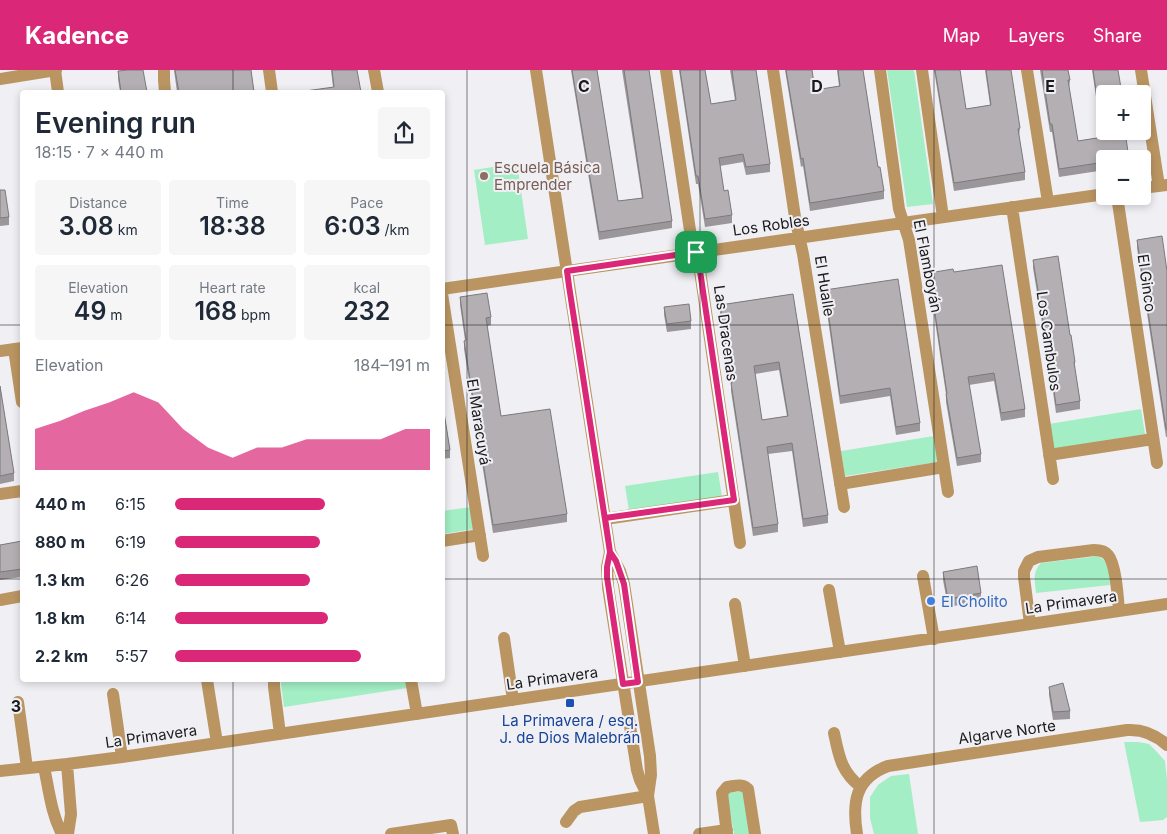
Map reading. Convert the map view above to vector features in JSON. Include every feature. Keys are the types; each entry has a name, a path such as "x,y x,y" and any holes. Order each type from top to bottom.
{"street":[{"path":"0,79 55,70 58,90"},
{"path":"164,70 165,90"},
{"path":"269,70 272,90"},
{"path":"374,70 378,90"},
{"path":"536,70 610,552 607,577 623,684 637,770 648,796 654,834"},
{"name":"Las Dracenas","path":"666,70 691,237 700,271 740,542"},
{"name":"El Hualle","path":"773,70 795,217 805,264 844,506"},
{"name":"El Flamboyán","path":"880,70 899,209 910,240 948,492"},
{"name":"El Flamboyán","path":"922,70 943,217"},
{"path":"1028,70 1048,202"},
{"path":"1141,70 1163,185"},
{"name":"Los Robles","path":"445,289 1096,195"},
{"name":"El Ginco","path":"1118,205 1157,463"},
{"name":"Los Cambulos","path":"1012,207 1053,479"},
{"name":"El Maracuyá","path":"445,313 483,556"},
{"path":"0,351 18,348 20,375"},
{"path":"1049,455 1153,439"},
{"path":"840,484 944,468"},
{"path":"0,494 20,491"},
{"path":"605,518 734,500"},
{"path":"445,541 480,535"},
{"path":"1030,624 1024,571 1029,561 1047,556 1094,550 1106,553 1112,562 1119,611"},
{"path":"610,552 618,566 624,584 651,765 648,796"},
{"path":"924,576 934,638"},
{"path":"829,590 840,652"},
{"path":"0,600 20,596"},
{"path":"735,604 745,666"},
{"name":"La Primavera","path":"0,771 122,757 1167,604"},
{"path":"504,638 513,700"},
{"path":"207,682 217,743"},
{"path":"274,682 280,734"},
{"path":"411,682 416,714"},
{"path":"113,694 122,757"},
{"path":"18,702 27,768"},
{"name":"Algarve Norte","path":"861,786 876,771 896,764 1127,730 1147,732 1165,739"},
{"path":"834,733 844,770 861,786 855,805 858,834"},
{"path":"67,764 71,814 68,834"},
{"path":"44,767 56,821 62,834"},
{"path":"699,834 727,832 722,793 727,787 740,785 748,789 755,834"},
{"path":"566,822 574,811 580,808 648,796"},
{"path":"390,834 452,829"}],"green space":[{"path":"887,70 914,70 933,204 907,207"},
{"path":"517,163 528,239 485,245 474,170"},
{"path":"1141,409 1145,434 1053,449 1049,424"},
{"path":"934,436 938,462 845,476 841,451"},
{"path":"718,472 722,497 629,511 625,486"},
{"path":"471,507 474,529 445,534 445,511"},
{"path":"1099,556 1107,565 1110,585 1036,593 1035,573 1041,563"},
{"path":"282,682 406,682 407,688 284,707"},
{"path":"1124,742 1149,744 1165,761 1167,817 1163,820 1140,822"},
{"path":"909,774 918,834 874,834 870,818 870,797 878,785 891,776"},
{"path":"744,791 751,834 734,834 727,793"}],"building":[{"path":"143,70 147,90 121,90 118,71"},
{"path":"175,70 251,70 254,90 179,90"},
{"path":"332,70 357,70 361,90 312,90 334,87"},
{"path":"572,70 597,70 618,201 643,198 624,70 649,70 672,221 599,232"},
{"path":"680,70 705,70 711,104 736,100 732,70 756,70 770,164 746,167 743,154 719,158 724,191 728,190 732,215 705,219 698,176 696,176"},
{"path":"786,70 812,70 815,90 840,86 838,70 863,70 878,167 880,167 884,191 810,203"},
{"path":"935,70 960,70 966,109 991,105 986,70 1011,70 1025,172 954,183"},
{"path":"1042,70 1068,70 1078,141 1096,138 1096,140 1126,140 1128,150 1096,150 1096,163 1059,169 1052,124 1050,124"},
{"path":"1093,70 1118,70 1120,85 1096,85 1096,90"},
{"path":"0,190 5,190 9,217 0,218"},
{"path":"1162,236 1167,271 1167,429 1137,240"},
{"path":"1058,256 1080,401 1056,405 1033,260"},
{"path":"1002,265 1025,409 1001,413 994,373 968,377 981,454 957,458 929,273 953,269 954,272"},
{"path":"898,279 920,423 896,427 890,388 840,396 825,290"},
{"path":"487,293 491,317 486,318 501,416 550,409 567,514 493,525 464,341 466,340 460,297"},
{"path":"793,294 828,515 803,519 792,443 767,447 778,524 753,528 720,305","holes":["779,362 788,416 762,420 754,366"]},
{"path":"689,304 691,321 667,324 664,307"},
{"path":"0,386 14,473 0,476"},
{"path":"445,419 450,450 445,451"},
{"path":"20,541 20,569 0,572 0,545"},
{"path":"977,566 981,593 948,599 943,572"},
{"path":"1063,683 1070,711 1053,712 1049,687"}],"place":[{"name":"Escuela Básica Emprender","path":"484,176"},
{"name":"El Cholito","path":"931,601"},
{"name":"La Primavera / esq. J. de Dios Malebrán","path":"570,703"}],"route":[{"path":"696,252 567,271 610,552 607,577 623,684 638,682 624,584 616,561 610,552 605,518 734,500 696,252"}]}
